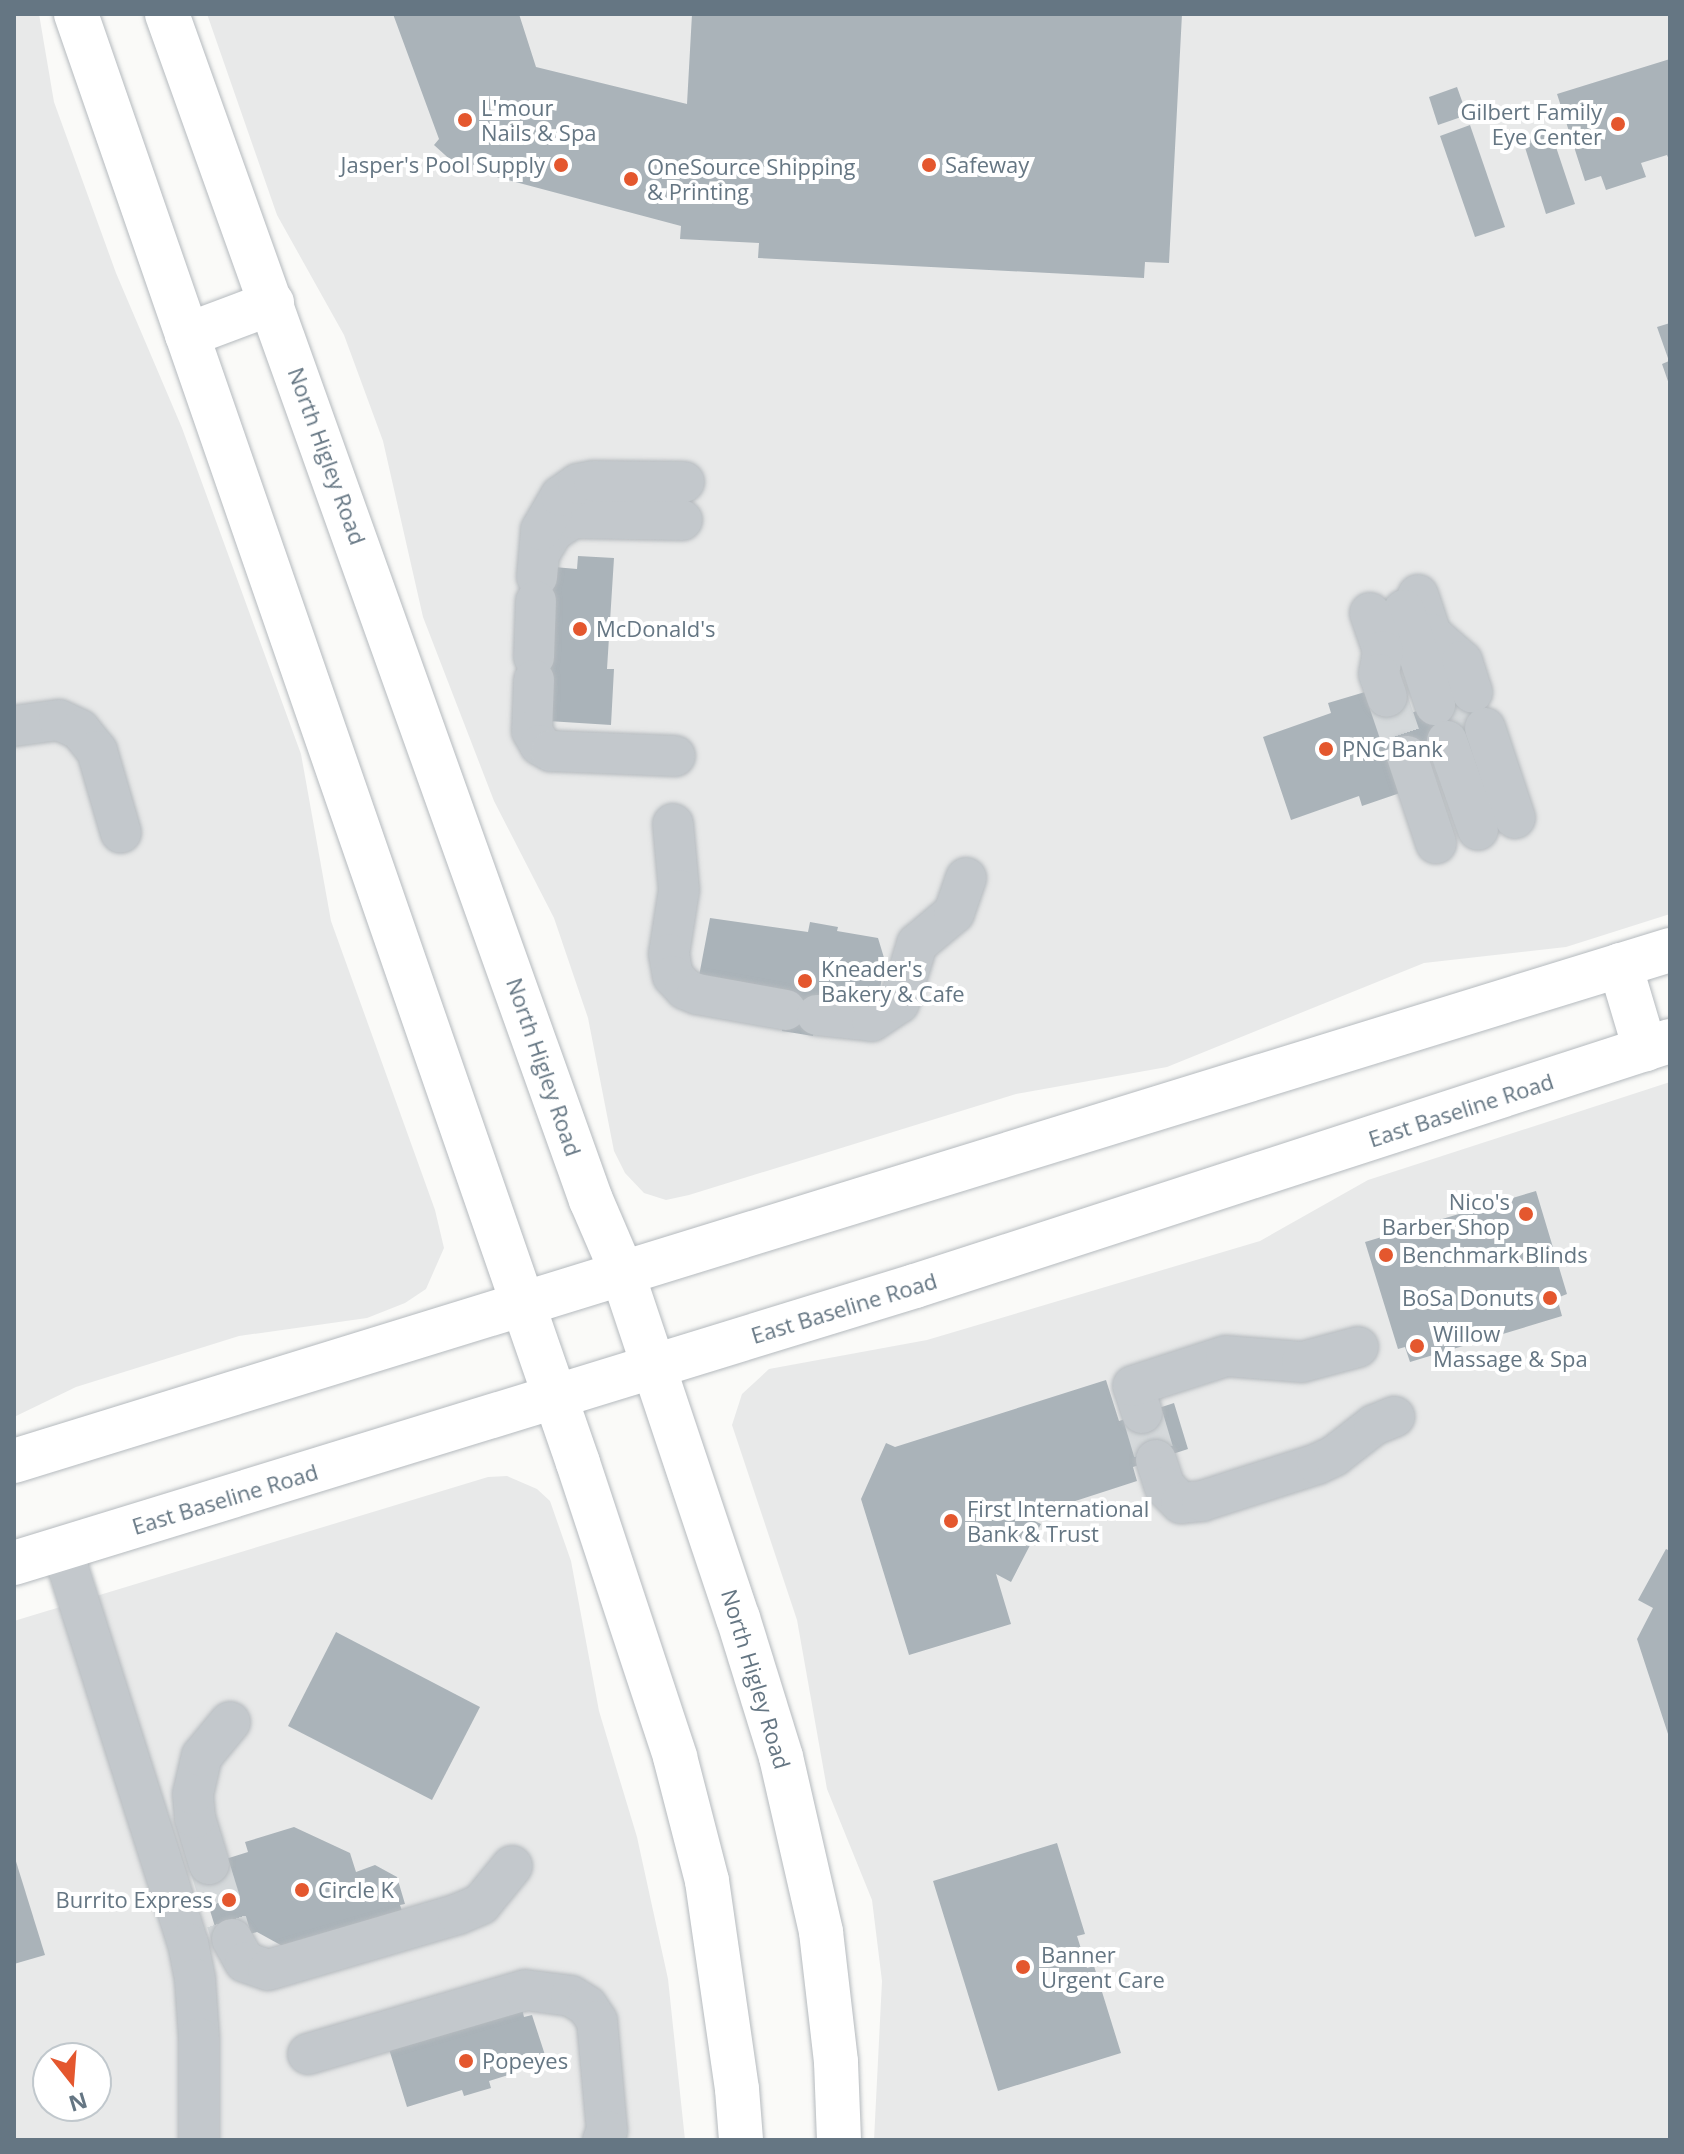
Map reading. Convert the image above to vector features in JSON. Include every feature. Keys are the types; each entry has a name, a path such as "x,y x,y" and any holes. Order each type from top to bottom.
{"main road":[{"path":"76,14 555,1399 675,1757 707,1881 735,2073 741,2140"},
{"name":"North Higley Road","path":"167,14 591,1200 622,1272 743,1633 781,1757 806,1854 821,1932 832,2023 839,2140"},
{"path":"187,335 272,303"},
{"path":"14,1461 1670,950"},
{"path":"1620,965 1657,1045"},
{"name":"East Baseline Road","path":"14,1563 655,1368 1349,1148 1657,1045"}],"lane":[{"path":"675,756 551,751 540,745 532,731 537,577 541,530 549,513 561,496 578,484 594,481 683,501"},
{"path":"1439,721 1462,661 1392,604 1439,721 1476,830 1439,721"},
{"path":"14,726 59,720 80,730 97,751 121,833"},
{"path":"673,824 679,890 669,954 673,976 685,989 697,994 872,1021 899,1003 917,944 954,913 966,878"},
{"path":"1142,1413 1133,1386 1226,1356 1302,1362 1358,1347"},
{"path":"1156,1460 1165,1487 1181,1503 1202,1501 1317,1464 1334,1456 1374,1425 1394,1417"},
{"path":"62,1549 188,1943 195,1979 199,2038 199,2140"},
{"path":"209,1864 195,1818 193,1794 202,1756 230,1722"},
{"path":"232,1939 245,1962 268,1970 458,1914 481,1904 512,1866"},
{"path":"308,2054 525,1990 571,1996 587,2006 597,2021 607,2131 603,2140"}],"shaded area":[{"path":"14,14 39,14 54,102 116,273 182,428 301,754 331,921 435,1210 444,1248 426,1289 405,1303 367,1318 239,1336 76,1387 14,1417"},
{"path":"207,14 1670,14 1670,914 1566,947 1424,963 1167,1067 1016,1094 689,1195 666,1200 644,1193 625,1173 614,1151 588,1018 554,918 494,801 423,617 383,441 344,335 277,215"},
{"path":"1670,1082 1670,2140 874,2140 882,1981 872,1900 827,1789 797,1620 732,1425 742,1394 769,1369 927,1340 1260,1241 1368,1180"},
{"path":"507,1476 537,1489 550,1501 571,1561 599,1711 637,1837 668,1979 685,2140 14,2140 14,1621 488,1477"}],"building":[{"name":"Safeway","path":"393,14 519,14 536,67 687,104 692,14 1182,14 1169,263 1145,262 1144,278 758,258 759,243 680,239 681,226 470,170 466,174 434,145 439,139"},
{"name":"Gilbert Family Eye Center","path":"1670,59 1670,162 1667,155 1641,163 1646,177 1606,190 1601,176 1585,181 1557,94"},
{"path":"1457,87 1467,115 1438,125 1429,97"},
{"path":"1470,125 1505,227 1475,237 1440,136"},
{"path":"1551,132 1575,204 1546,214 1523,141"},
{"path":"1670,323 1670,387 1662,364 1669,361 1657,327"},
{"name":"McDonald's","path":"578,556 614,558 607,669 614,669 611,725 548,721 524,601 554,567 577,569"},
{"name":"PNC Bank","path":"1473,691 1486,728 1390,762 1400,793 1362,806 1359,796 1291,820 1263,737 1331,713 1328,703 1365,692 1389,696 1397,718"},
{"name":"Kneader's Bakery & Cafe","path":"710,918 808,932 810,922 838,927 837,931 878,938 885,961 880,989 876,989 867,1008 820,1000 813,1036 782,1031 788,997 699,976"},
{"path":"1536,1191 1567,1294 1557,1298 1562,1316 1410,1362 1405,1347 1398,1349 1365,1242"},
{"name":"First International Bank & Trust","path":"1106,1380 1119,1421 1174,1403 1188,1449 1133,1467 1137,1481 1026,1517 1041,1524 1011,1582 996,1574 1011,1624 909,1655 861,1499 886,1443 895,1447"},
{"path":"1666,1549 1670,1551 1669,1737 1637,1639 1653,1608 1638,1600"},
{"path":"336,1632 480,1707 432,1800 288,1726"},
{"name":"Circle K","path":"294,1827 350,1853 356,1872 375,1865 397,1877 405,1904 400,1905 402,1911 286,1948 257,1932 220,1943 197,1868 248,1852 245,1842"},
{"name":"Banner Urgent Care","path":"1057,1843 1085,1934 1077,1936 1087,1968 1094,1966 1121,2053 998,2091 933,1881"},
{"path":"14,1855 45,1955 14,1964"},
{"name":"Popeyes","path":"522,2009 524,2017 532,2015 545,2055 537,2057 540,2065 489,2081 491,2088 464,2096 462,2090 407,2107 389,2049"}],"tunnel":[{"path":"1387,697 1407,756"},
{"path":"1453,698 1465,735"},
{"path":"1142,1413 1156,1460"},
{"path":"209,1864 232,1939"}],"place":[{"name":"L'mour Nails & Spa","path":"465,120"},
{"name":"Gilbert Family Eye Center","path":"1618,124"},
{"name":"Jasper's Pool Supply","path":"561,165"},
{"name":"Safeway","path":"929,165"},
{"name":"OneSource Shipping & Printing","path":"631,179"},
{"name":"McDonald's","path":"580,629"},
{"name":"PNC Bank","path":"1326,749"},
{"name":"Kneader's Bakery & Cafe","path":"805,981"},
{"name":"Nico's Barber Shop","path":"1526,1214"},
{"name":"Benchmark Blinds","path":"1386,1255"},
{"name":"BoSa Donuts","path":"1550,1298"},
{"name":"Willow Massage & Spa","path":"1417,1346"},
{"name":"First International Bank & Trust","path":"951,1521"},
{"name":"Circle K","path":"302,1890"},
{"name":"Burrito Express","path":"229,1900"},
{"name":"Banner Urgent Care","path":"1023,1967"},
{"name":"Popeyes","path":"466,2061"}]}
